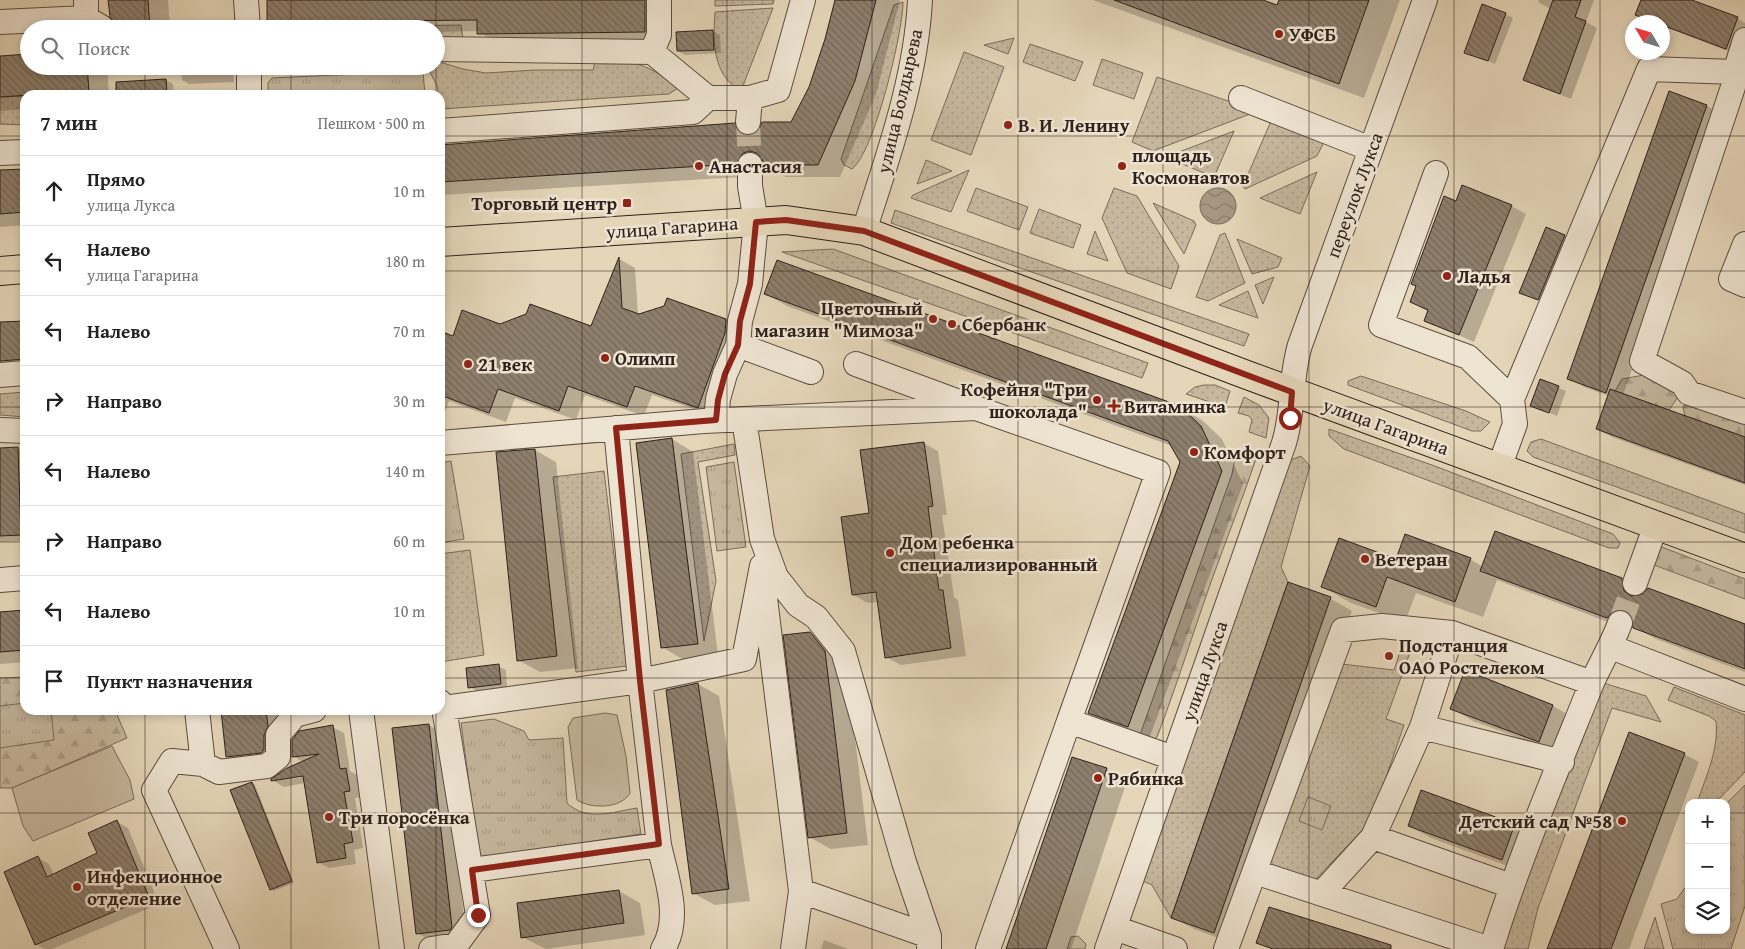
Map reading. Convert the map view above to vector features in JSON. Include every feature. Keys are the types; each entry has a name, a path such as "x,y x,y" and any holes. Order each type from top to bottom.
{"main road":[{"name":"улица Гагарина","path":"445,242 786,220 864,231 1292,392 1745,558"},
{"path":"0,271 20,269"}],"street":[{"path":"246,0 247,20"},
{"path":"652,52 659,35 659,0"},
{"path":"445,49 652,52 708,98 750,98 778,90 803,0"},
{"name":"улица Болдырева","path":"864,231 892,150 915,46 920,0"},
{"name":"переулок Лукса","path":"1292,392 1300,345 1425,0"},
{"path":"26,20 91,15"},
{"path":"0,22 20,20"},
{"path":"1745,40 1738,83 1642,361 1682,383 1689,394 1745,412"},
{"path":"1499,468 1516,424 1512,399 1649,69 1738,83"},
{"path":"249,75 249,90"},
{"path":"445,131 693,112 708,98"},
{"path":"748,122 750,98"},
{"path":"1241,98 1371,149"},
{"path":"0,153 20,152"},
{"path":"716,420 718,400 725,374 738,345 740,321 750,284 756,222 750,186 750,165"},
{"path":"1436,173 1381,325 1468,357 1512,399"},
{"path":"1745,244 1731,279 1745,285"},
{"path":"738,345 811,372"},
{"path":"856,364 1158,472 988,949"},
{"path":"0,375 20,374"},
{"name":"улица Лукса","path":"1111,938 1288,431 1292,392"},
{"path":"445,442 716,420 976,408"},
{"path":"744,419 762,538 762,566 802,891 793,949"},
{"path":"616,428 640,681 659,844 672,909 668,941 663,949"},
{"path":"0,430 20,431"},
{"path":"1635,583 1656,525"},
{"path":"762,538 776,577 798,605 816,617 843,651 929,942"},
{"path":"445,705 640,681 744,659 762,566"},
{"path":"0,580 20,578"},
{"path":"1254,872 1491,949 1511,886 1562,762 1592,682 1612,647 1620,623"},
{"path":"1226,949 1343,630 1382,626 1452,633 1592,682"},
{"path":"1322,893 1373,837 1422,727 1452,633"},
{"path":"1612,647 1745,699"},
{"path":"198,715 203,764"},
{"path":"227,949 154,790 172,761 203,764 219,772 267,766 278,757 278,736 296,715"},
{"path":"362,715 392,949"},
{"path":"431,949 458,947 478,915 472,870 444,715"},
{"path":"1069,721 1173,758"},
{"path":"1422,727 1562,762"},
{"path":"1373,837 1511,886"},
{"path":"472,870 659,844"},
{"path":"802,891 929,942"},
{"path":"1111,938 1175,949"}],"green space":[{"path":"715,0 774,0 773,4 715,6"},
{"path":"903,2 898,39 886,91 869,140 861,158 852,169 844,165 841,159 894,5"},
{"path":"773,8 741,91 724,76 716,56 715,12"},
{"path":"445,25 461,25 463,39 445,40"},
{"path":"1014,38 1008,54 984,45"},
{"path":"1030,44 1083,62 1075,81 1023,62"},
{"path":"964,52 1004,67 971,155 931,140"},
{"path":"596,58 630,62 649,68 678,88 669,94 445,109 445,90 438,90 432,75 445,75 445,64 486,73 536,70 593,70"},
{"path":"1102,59 1143,73 1134,99 1093,85"},
{"path":"337,75 423,75 425,90 268,90 268,83 272,78"},
{"path":"1157,77 1258,111 1153,151 1132,142"},
{"path":"20,96 20,125 0,124 0,97"},
{"path":"1271,121 1324,142 1317,156 1245,189 1243,186"},
{"path":"1234,131 1215,175 1211,176 1166,157"},
{"path":"926,160 952,171 917,184"},
{"path":"969,170 951,212 911,198 913,195"},
{"path":"1317,172 1300,214 1260,198"},
{"path":"976,188 1028,207 1019,230 967,211"},
{"path":"1114,188 1137,196 1179,266 1171,289 1127,273 1102,218"},
{"path":"1153,203 1194,221 1196,225 1184,254"},
{"path":"1039,209 1081,225 1073,248 1030,233"},
{"path":"895,210 1249,334 1244,346 891,223"},
{"path":"1095,231 1108,261 1087,254"},
{"path":"1225,233 1245,283 1208,301 1196,297 1220,235"},
{"path":"1237,239 1282,258 1278,267 1252,274"},
{"path":"833,249 1148,363 1142,378 782,252"},
{"path":"1274,277 1263,304 1255,285"},
{"path":"1248,291 1258,318 1219,305"},
{"path":"1644,375 1672,387 1678,397 1669,410 1615,391 1622,379"},
{"path":"1361,376 1466,411 1490,422 1481,431 1472,431 1348,385 1348,381"},
{"path":"1215,385 1230,391 1225,407 1186,394 1195,387"},
{"path":"20,392 20,417 0,415 0,394"},
{"path":"1244,397 1259,405 1269,418 1266,438 1249,432 1252,420 1249,416 1238,413"},
{"path":"1689,398 1745,418 1745,437 1685,416 1683,407"},
{"path":"1329,429 1432,465 1613,534 1620,543 1618,548 1609,548 1344,449 1329,436"},
{"path":"1541,439 1745,514 1745,533 1533,457 1527,451 1531,442"},
{"path":"734,444 735,455 698,462 716,581 704,641 681,454"},
{"path":"1250,451 1257,456 1252,472 1157,737 1150,742 1140,735 1232,474 1236,453"},
{"path":"1301,456 1310,466 1281,567 1288,582 1171,918 1152,885 1138,879 1288,461"},
{"path":"451,461 464,539 445,542 445,462"},
{"path":"734,462 746,547 717,551 706,467"},
{"path":"604,471 627,666 576,672 553,477"},
{"path":"1654,544 1745,579 1745,599 1646,562"},
{"path":"470,550 484,655 445,661 445,553"},
{"path":"1402,646 1412,647 1386,719 1404,725 1371,821 1313,882 1268,865 1341,664 1394,670"},
{"path":"20,677 20,715 117,715 127,738 12,788 0,788 0,678"},
{"path":"1600,682 1646,696 1661,722 1612,708 1538,908 1528,949 1499,949"},
{"path":"1674,687 1745,715 1745,772 1719,799 1698,799 1714,753 1716,721 1709,716 1668,700"},
{"path":"20,704 20,715 52,715 54,740 0,748 0,706"},
{"path":"605,713 617,715 626,756 630,793 626,798 613,805 598,806 577,800 568,727 573,718"},
{"path":"494,719 524,731 529,740 563,738 567,803 575,809 591,814 637,808 641,834 479,858 461,723"},
{"path":"112,746 130,780 134,799 33,841 23,826 12,788"},
{"path":"1745,785 1745,906 1731,949 1673,949 1661,904 1677,899 1685,888 1685,934 1730,934 1730,800"},
{"path":"1308,797 1331,806 1322,830 1299,821"},
{"path":"1655,917 1664,949 1644,949"},
{"path":"1078,936 1086,944 1085,949 1067,949 1071,937"}],"water":[{"path":"1218,188 1230,194 1236,206 1230,218 1218,224 1206,218 1200,206 1206,194"}],"building":[{"path":"108,0 148,0 149,20 112,20 110,17"},
{"path":"267,0 645,0 645,32 477,34 477,20 267,20"},
{"path":"835,0 876,0 855,81 818,165 764,165 757,153 750,151 743,153 736,164 445,182 445,145 735,123 740,133 747,136 759,130 762,122 791,122 809,87 825,39"},
{"name":"УФСБ","path":"1114,0 1263,0 1277,5 1279,0 1369,0 1339,84"},
{"path":"1553,0 1581,0 1575,17 1586,21 1560,94 1523,80"},
{"path":"1641,0 1692,0 1738,17 1726,49 1670,28 1670,15 1635,15"},
{"path":"1482,4 1506,13 1488,61 1464,53"},
{"path":"713,30 714,50 677,51 676,32"},
{"path":"20,55 20,75 88,75 89,90 20,90 20,96 0,97 0,56"},
{"path":"166,79 167,90 116,90 116,82"},
{"path":"1669,91 1707,105 1606,393 1567,379"},
{"path":"20,169 20,212 0,214 0,170"},
{"path":"1462,185 1512,205 1459,335 1424,321 1428,310 1410,302 1416,286 1411,284 1444,196 1456,201"},
{"path":"1546,227 1565,235 1538,300 1519,293"},
{"path":"619,257 622,308 639,314 664,306 667,298 726,319 725,333 698,408 635,386 627,407 568,386 559,411 498,389 489,413 445,397 445,333 453,336 462,310 500,324 526,314 530,304 591,326"},
{"path":"777,260 1180,406 1201,426 1222,471 1128,727 1088,713 1180,462 1168,441 764,294"},
{"path":"20,321 20,359 0,361 0,322"},
{"path":"1540,379 1559,386 1549,413 1530,406"},
{"path":"1610,389 1745,437 1745,483 1596,429"},
{"path":"672,438 698,644 661,648 636,443"},
{"name":"Дом ребенка специализированный","path":"924,442 933,506 928,507 939,590 943,590 951,648 885,658 876,592 852,595 841,517 869,513 860,450"},
{"path":"18,447 20,535 0,536 0,448"},
{"path":"535,449 557,656 517,661 496,452"},
{"path":"1495,531 1622,578 1624,591 1631,596 1643,594 1648,588 1745,624 1745,669 1633,628 1631,615 1625,610 1612,612 1607,618 1480,571"},
{"path":"1405,534 1471,558 1455,602 1387,577 1376,607 1321,587 1339,538 1396,559"},
{"path":"1288,582 1331,597 1214,933 1171,918"},
{"path":"20,610 20,650 0,652 0,612"},
{"path":"810,632 825,651 847,833 808,838 783,635"},
{"path":"499,664 501,684 468,688 466,668"},
{"path":"1465,670 1553,705 1539,742 1450,709"},
{"path":"698,683 729,889 692,894 666,690"},
{"path":"222,715 267,715 268,726 264,735 264,750 261,753 226,757"},
{"path":"429,724 452,927 450,930 416,934 392,728"},
{"name":"Три поросёнка","path":"333,725 340,769 346,768 350,791 344,792 353,842 344,844 346,858 317,863 303,776 271,781 271,779 287,768 319,754 292,757 292,740 299,731"},
{"name":"Детский сад №58","path":"1629,732 1685,753 1611,949 1547,949"},
{"path":"1072,757 1107,768 1046,949 1006,949"},
{"path":"252,782 292,881 270,890 230,790"},
{"path":"1421,790 1515,824 1502,860 1408,826"},
{"name":"Инфекционное отделение","path":"117,820 149,897 35,945 4,872 38,856 47,877 97,853 88,833"},
{"path":"619,890 624,923 521,938 517,903"},
{"path":"1269,907 1391,945 1391,949 1273,949 1256,943"}],"tunnel":[{"path":"748,122 750,165"},
{"path":"1620,623 1635,583"}],"place":[{"name":"УФСБ","path":"1279,34"},
{"name":"В. И. Ленину","path":"1008,125"},
{"name":"Анастасия","path":"699,166"},
{"name":"площадь Космонавтов","path":"1122,166"},
{"name":"Торговый центр","path":"627,203"},
{"name":"Ладья","path":"1447,276"},
{"name":"Цветочный магазин \"Мимоза\"","path":"933,319"},
{"name":"Сбербанк","path":"952,324"},
{"name":"Олимп","path":"605,358"},
{"name":"21 век","path":"468,364"},
{"name":"Кофейня \"Три шоколада\"","path":"1097,400"},
{"name":"Витаминка","path":"1114,406"},
{"name":"Комфорт","path":"1194,452"},
{"name":"Дом ребенка специализированный","path":"890,553"},
{"name":"Ветеран","path":"1365,559"},
{"name":"Подстанция ОАО Ростелеком","path":"1389,656"},
{"name":"Рябинка","path":"1098,778"},
{"name":"Три поросёнка","path":"329,817"},
{"name":"Детский сад №58","path":"1622,821"},
{"name":"Инфекционное отделение","path":"77,887"}],"route":[{"path":"478,915 472,870 659,844 640,681 616,428 716,420 718,400 725,374 738,345 740,321 750,284 750,263 756,222 786,220 864,231 1292,392 1290,418"}]}
